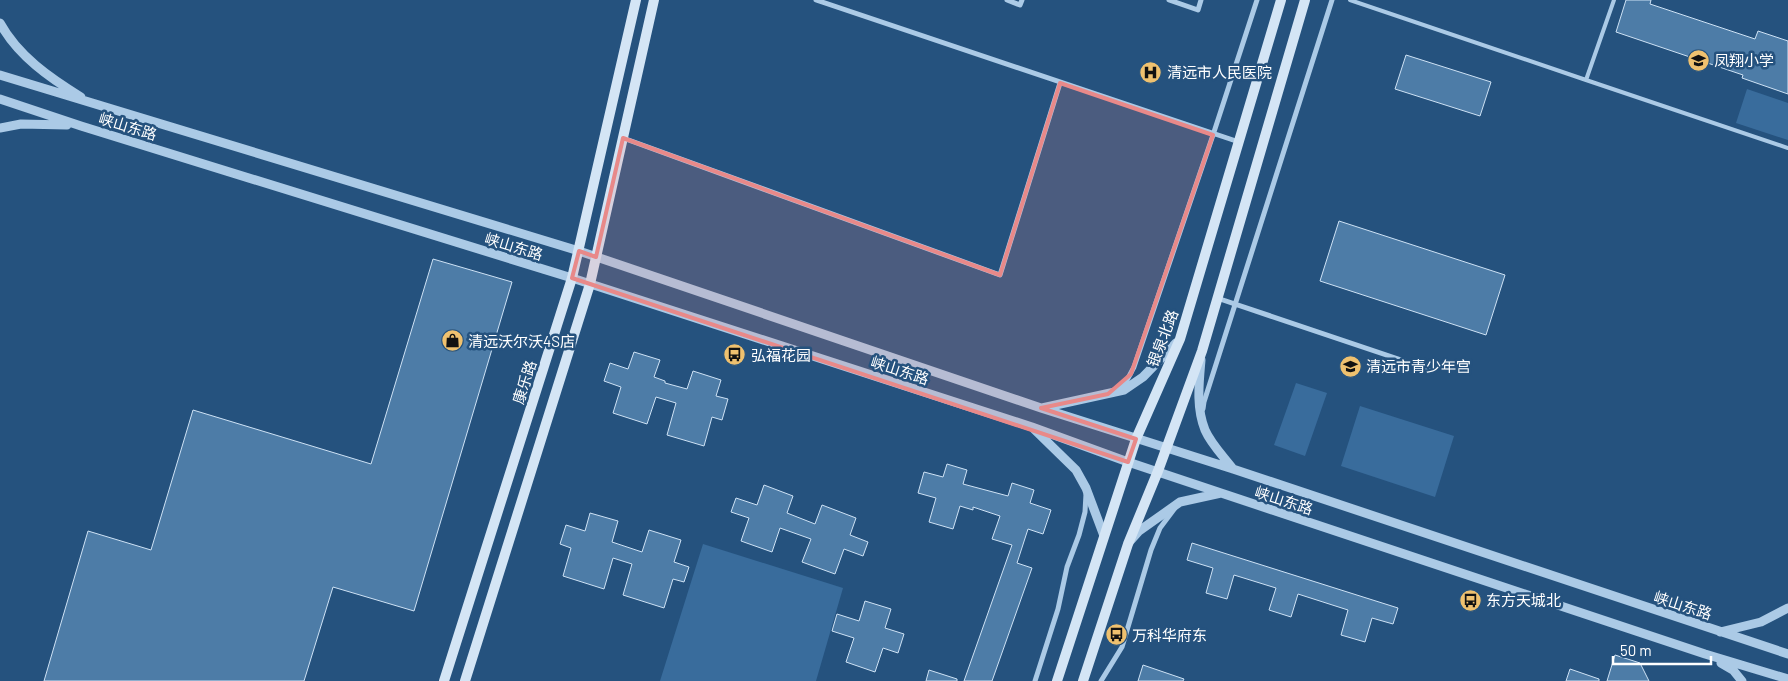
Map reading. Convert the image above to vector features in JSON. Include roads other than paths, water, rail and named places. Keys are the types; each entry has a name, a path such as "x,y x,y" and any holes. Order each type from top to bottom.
{"main road":[{"name":"康乐路","path":"444,681 572,278 636,0"},
{"path":"465,681 590,284 654,0"},
{"name":"银泉北路","path":"1057,681 1136,439 1180,339 1281,0"},
{"path":"1083,681 1128,544 1158,471 1202,351 1305,0"}],"street":[{"path":"816,0 1214,135 1240,142"},
{"path":"1007,0 1020,5 1022,0"},
{"path":"1169,0 1198,10 1201,0"},
{"name":"银泉北路","path":"1108,394 1126,382 1134,367 1214,135 1257,0"},
{"path":"1206,432 1203,414 1204,402 1332,0"},
{"path":"0,23 13,42 42,71 94,104"},
{"name":"峡山东路","path":"0,75 579,251 1041,408 1233,469 1788,654"},
{"path":"623,138 1000,275 1060,83"},
{"name":"峡山东路","path":"0,99 80,126 572,278 1032,427 1128,462 1705,654 1788,679"},
{"path":"0,128 21,124 80,126"},
{"path":"1217,298 1428,369"},
{"path":"1041,408 1124,390 1143,377 1180,339"},
{"path":"1202,351 1199,409 1206,432 1233,469"},
{"path":"1032,427 1076,470 1086,488 1104,536"},
{"path":"1034,681 1058,609 1067,567 1079,535 1085,512 1086,488"},
{"path":"1128,544 1139,531 1180,502 1221,493"},
{"path":"1101,681 1122,647 1150,550 1160,528 1180,502"},
{"path":"1720,632 1761,622 1788,608"},
{"path":"1705,654 1733,670 1742,681"}],"lane":[{"path":"1350,0 1788,148"},
{"path":"1586,80 1614,0"}],"place":[{"name":"凤翔小学","path":"1698,60"},
{"name":"清远市人民医院","path":"1151,72"},
{"name":"清远沃尔沃4S店","path":"452,341"},
{"name":"弘福花园","path":"735,355"},
{"name":"清远市青少年宫","path":"1350,366"},
{"name":"东方天城北","path":"1470,600"},
{"name":"万科华府东","path":"1116,635"}]}
